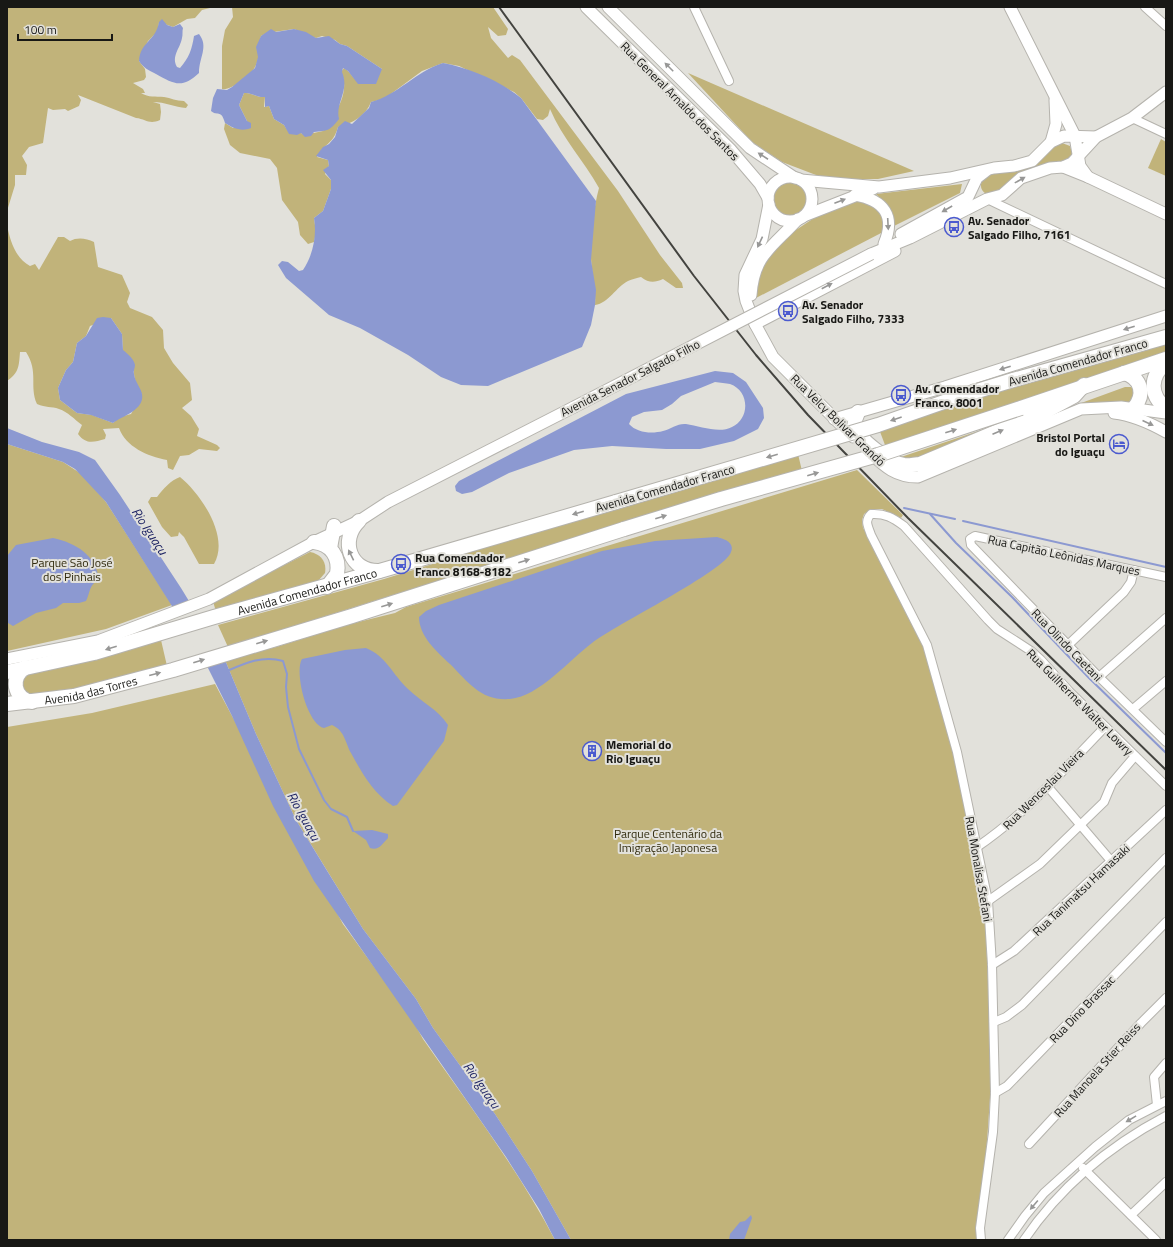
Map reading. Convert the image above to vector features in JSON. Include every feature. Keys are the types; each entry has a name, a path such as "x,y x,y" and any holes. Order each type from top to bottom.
{"highway":[{"name":"Avenida Comendador Franco","path":"159,626 214,617 383,570 878,425 961,396 1013,380 1166,337"},
{"name":"Avenida Comendador Franco","path":"173,670 454,584 624,528 878,455 1021,408 1084,385 1166,359"},
{"path":"1166,363 1156,374 1153,387 1156,399 1166,408"},
{"path":"1124,373 1130,375 1140,385 1141,398 1134,408"},
{"path":"853,414 855,425 859,434 872,447 889,460 904,465 920,464 1046,411 1074,396 1084,385"},
{"path":"359,521 349,535 349,553 360,567 371,571 383,570"},
{"path":"314,542 332,536 338,568 334,579 327,586"},
{"path":"7,672 94,653 159,626"},
{"path":"26,667 18,674 16,679 16,689 22,698 32,702"},
{"name":"Avenida das Torres","path":"7,704 74,696 173,670"}],"main road":[{"name":"Rua General Arnaldo dos Santos","path":"586,7 731,150 760,184 768,201"},
{"name":"Rua General Arnaldo dos Santos","path":"608,7 750,148 798,179"},
{"path":"1010,7 1075,136 1080,166 1088,177"},
{"path":"627,48 635,45 637,36"},
{"name":"Avenida Senador Salgado Filho","path":"288,557 304,542 332,536 388,502 871,254 910,238 987,199 1002,195 1021,178 1050,168 1063,167 1072,163 1096,137 1132,118 1166,92"},
{"path":"1052,142 1056,124 1055,98"},
{"path":"880,187 782,178 772,186 768,201 771,210 782,219 788,221 880,187 950,178 986,170 1014,166 1032,160 1052,142 1064,136 1096,137"},
{"path":"1063,167 1088,177 1166,214"},
{"name":"Avenida Senador Salgado Filho","path":"871,254 884,244 968,197 977,178 986,170"},
{"path":"950,178 975,184 977,191 987,199"},
{"path":"798,179 806,185 812,197 811,204 801,217"},
{"path":"855,195 874,200 886,212 889,224 884,244"},
{"name":"Rua Velcy Bolivar Grandó","path":"768,201 762,239 745,275 744,291 755,324 773,357 834,420 884,466 905,477 918,477 1081,409 1134,408 1166,413"},
{"name":"Rua Velcy Bolivar Grandó","path":"750,308 752,283 762,256 801,217"},
{"path":"755,324 898,249 910,238"},
{"name":"Avenida Comendador Franco","path":"834,420 945,387 1166,316"},
{"name":"Rua Velcy Bolivar Grandó","path":"1069,415 1101,413 1123,414 1140,419 1166,432"},
{"path":"843,427 853,414"},
{"name":"Avenida Senador Salgado Filho","path":"332,536 377,505 388,502"},
{"name":"Avenida Senador Salgado Filho","path":"7,659 98,641 159,626 314,542"}],"street":[{"path":"694,7 729,81"},
{"path":"1145,7 1166,26"},
{"path":"1132,118 1166,134"},
{"path":"987,199 1166,284"},
{"name":"Rua Guilherme Walter Lowry","path":"867,518 871,514 880,513 892,517 904,526 997,629 1031,651 1041,660 1069,692 1166,786"},
{"name":"Rua Monalisa Stefani","path":"867,518 867,524 871,535 927,645 957,752 988,901 992,965 995,1093 993,1132 981,1240"},
{"name":"Rua Capitão Leônidas Marques","path":"972,545 970,539 975,536 1166,577"},
{"name":"Rua Olindo Caetani","path":"972,545 1099,678 1166,741"},
{"path":"1068,645 1124,592 1132,582 1134,570"},
{"path":"1099,678 1166,618"},
{"path":"1133,709 1166,680"},
{"name":"Rua Wenceslau Vieira","path":"977,847 1000,831 1048,787 1105,727"},
{"path":"988,901 1040,864 1104,802 1112,783 1135,756"},
{"path":"1048,787 1079,826 1112,862"},
{"name":"Rua Tanimatsu Hamasaki","path":"992,965 1014,951 1112,862 1166,810"},
{"path":"994,1022 1006,1017 1022,1005 1166,858"},
{"name":"Rua Dino Brassac","path":"995,1093 1007,1086 1166,922"},
{"name":"Rua Manoela Stier Reiss","path":"1029,1144 1140,1023 1166,998"},
{"path":"1157,1105 1154,1077 1166,1063"},
{"path":"1008,1240 1044,1192 1078,1162 1129,1120 1166,1101"},
{"path":"1024,1240 1048,1208 1085,1170 1127,1138 1166,1116"},
{"path":"1078,1162 1156,1240"},
{"path":"1131,1215 1166,1182"}],"green space":[{"path":"7,7 214,7 202,10 195,18 187,19 173,27 159,22 158,31 148,41 139,61 145,69 146,77 144,80 133,83 143,89 145,93 141,93 149,96 184,101 188,105 186,108 153,102 160,104 161,112 160,120 153,122 136,118 78,95 81,100 79,106 68,111 65,109 53,110 48,108 43,143 29,147 22,156 27,165 26,175 15,175 15,185 7,211"},
{"path":"232,7 493,7 508,29 506,35 498,36 488,27 491,38 508,58 512,55 520,60 618,191 660,255 682,283 683,288 676,288 663,279 652,282 641,277 628,281 600,304 595,305 591,250 594,214 599,188 567,140 550,109 548,116 543,120 537,119 521,98 514,92 459,66 443,63 422,71 384,99 371,102 366,111 358,119 338,127 334,137 317,157 328,160 329,166 325,174 331,180 331,189 323,211 314,218 316,232 314,242 308,244 300,235 298,222 282,200 277,168 270,159 240,153 230,145 224,129 225,123 233,128 247,121 239,105 244,93 249,93 259,97 265,97 264,107 269,106 274,119 284,125 290,134 301,133 304,135 323,131 337,111 343,95 344,80 341,72 344,68 354,78 382,69 335,40 322,36 316,38 294,29 267,33 261,36 258,60 253,70 235,85 230,88 222,89 222,46 225,30 233,17"},
{"path":"688,73 914,171 878,179 836,179 816,175 782,162 752,142"},
{"path":"1161,139 1166,142 1166,176 1148,168"},
{"path":"1062,143 1070,146 1072,153 1071,158 988,195 982,190 982,181 989,175 1020,170 1036,164 1051,150"},
{"path":"786,180 794,180 806,189 809,199 806,209 800,215 794,218 786,218 774,209 771,203 771,195 780,183"},
{"path":"962,184 960,193 892,227 887,205 876,194"},
{"path":"854,199 867,200 882,214 883,232 756,298 756,279 766,257 793,232 829,208"},
{"path":"7,225 14,248 20,258 30,266 35,264 39,270 58,237 64,237 70,241 82,238 94,242 98,267 122,275 130,293 127,302 130,308 152,317 163,330 164,348 173,363 190,383 192,400 182,408 191,416 199,429 197,436 217,445 220,448 217,451 199,449 189,455 180,456 173,470 168,468 167,460 138,450 122,435 119,428 103,429 106,435 105,439 90,442 84,440 78,434 82,425 68,414 56,408 37,404 34,391 32,366 26,352 20,352 18,369 7,381","holes":["111,318 122,334 123,351 132,360 135,379 142,395 131,414 120,417 113,423 92,415 77,413 60,400 58,388 66,370 73,362 77,343 86,336 90,326"]},
{"path":"1166,341 1166,355 1021,404 885,445 879,429 961,399"},
{"path":"1125,387 1131,387 1136,391 1132,403 1100,404 1062,410"},
{"path":"1055,401 1057,403 1045,409 923,460 908,464 895,459 1023,416 1022,412"},
{"name":"Parque São José dos Pinhais","path":"7,444 63,462 83,475 106,502 172,605 106,629 7,651"},
{"path":"798,454 802,471 597,531 228,647 218,625 384,579 616,507"},
{"name":"Parque Centenário da Imigração Japonesa","path":"857,470 903,515 901,518 882,509 871,509 864,514 862,520 863,528 876,549 926,650 956,763 975,852 985,910 990,1031 990,1098 986,1156 976,1240 571,1240 532,1171 495,1114 433,1028 416,999 363,929 296,820 256,734 225,660 276,647 350,624 395,613 406,607"},
{"path":"180,477 204,505 216,529 218,553 214,564 199,564 184,537 179,532 178,536 171,537 162,527 148,502 151,497 157,497 170,483"},
{"path":"310,552 320,557 325,565 325,573 318,581 216,612 213,601"},
{"path":"161,640 167,666 73,690 53,693 23,693 22,680 31,673"},
{"path":"215,684 343,924 412,1019 423,1039 509,1163 541,1214 555,1240 7,1240 7,727 92,713"}],"water":[{"path":"162,19 167,25 173,27 180,24 183,28 181,42 175,56 175,63 177,67 180,68 188,57 194,36 199,34 202,39 203,48 199,73 183,83 173,82 146,69 139,61 142,50 155,33 159,22"},
{"path":"271,29 276,32 294,29 306,32 316,38 329,36 382,69 376,84 358,84 348,71 343,68 344,91 338,113 339,119 330,128 314,132 311,136 305,137 301,133 297,135 289,134 284,125 274,119 269,106 265,107 265,97 259,97 249,93 244,93 239,105 247,121 251,123 251,128 237,129 225,123 221,115 211,111 213,98 217,89 227,90 255,68 258,57 256,47 261,36"},
{"path":"443,63 464,68 484,76 504,86 521,98 596,201 591,260 596,290 595,305 591,325 582,347 488,386 461,385 441,377 408,355 360,328 329,315 286,278 278,265 282,261 288,262 299,271 303,270 312,252 315,232 314,218 323,211 331,189 331,180 323,170 329,166 328,160 316,156 323,147 329,144 335,137 338,127 345,121 352,124 369,108 371,102 381,99 424,71"},
{"path":"97,318 111,318 122,334 123,350 135,365 135,377 142,394 142,400 137,408 113,423 91,415 77,413 60,400 58,388 66,370 73,362 77,343 86,336"},
{"path":"715,371 733,373 746,382 763,408 764,418 758,429 734,441 700,449 612,446 574,450 509,473 472,492 462,494 456,491 455,486 459,481 626,394","holes":["715,382 730,384 737,388 744,399 745,412 738,423 732,427 715,430 683,424 663,431 650,432 640,431 629,424 632,417 644,412 662,410 681,396"]},
{"name":"Rio Iguaçu","path":"7,428 42,442 79,452 95,460 120,495 181,588 225,660 256,734 296,820 363,929 416,999 433,1028 495,1114 532,1171 571,1240 555,1240 539,1209 506,1157 314,881 273,806 232,716 196,644 106,502 75,469 63,462 7,444"},
{"path":"717,537 730,543 732,549 724,561 710,572 604,635 583,650 554,676 532,691 521,696 510,699 500,699 483,694 470,684 434,649 422,631 419,617 426,611 439,605 602,551 655,541"},
{"path":"53,538 69,543 84,552 94,564 99,580 93,584 86,601 79,603 63,603 56,608 36,613 13,626 8,623 7,620 7,556 16,545"},
{"path":"366,648 379,656 413,694 439,714 448,725 444,741 397,805 393,806 374,789 364,775 340,730 332,725 324,728 312,717 307,708 301,685 300,666 302,659 345,650"},
{"path":"372,830 388,834 388,838 376,849 370,848 366,840 353,831"},
{"path":"751,1215 752,1218 744,1240 729,1240 730,1234 740,1222 745,1221"}],"pier":[{"path":"190,600 223,654 202,661 171,608"}],"waterway":[{"path":"904,508 955,519"},
{"path":"930,514 956,543 1012,597 1089,678 1166,753"},
{"path":"963,521 1166,567"},
{"path":"227,671 261,659 276,659 283,661 287,674 286,687 288,707 299,749 324,800 331,809 347,817 353,831"}],"railway":[{"path":"499,7 694,276 756,355 808,415 908,518 1166,770"}],"place":[{"name":"Av. Senador Salgado Filho, 7161","path":"954,227"},
{"name":"Av. Senador Salgado Filho, 7333","path":"788,311"},
{"name":"Av. Comendador Franco, 8001","path":"901,395"},
{"name":"Bristol Portal do Iguaçu","path":"1119,444"},
{"name":"Rua Comendador Franco 8168-8182","path":"401,564"},
{"name":"Memorial do Rio Iguaçu","path":"592,751"}]}
